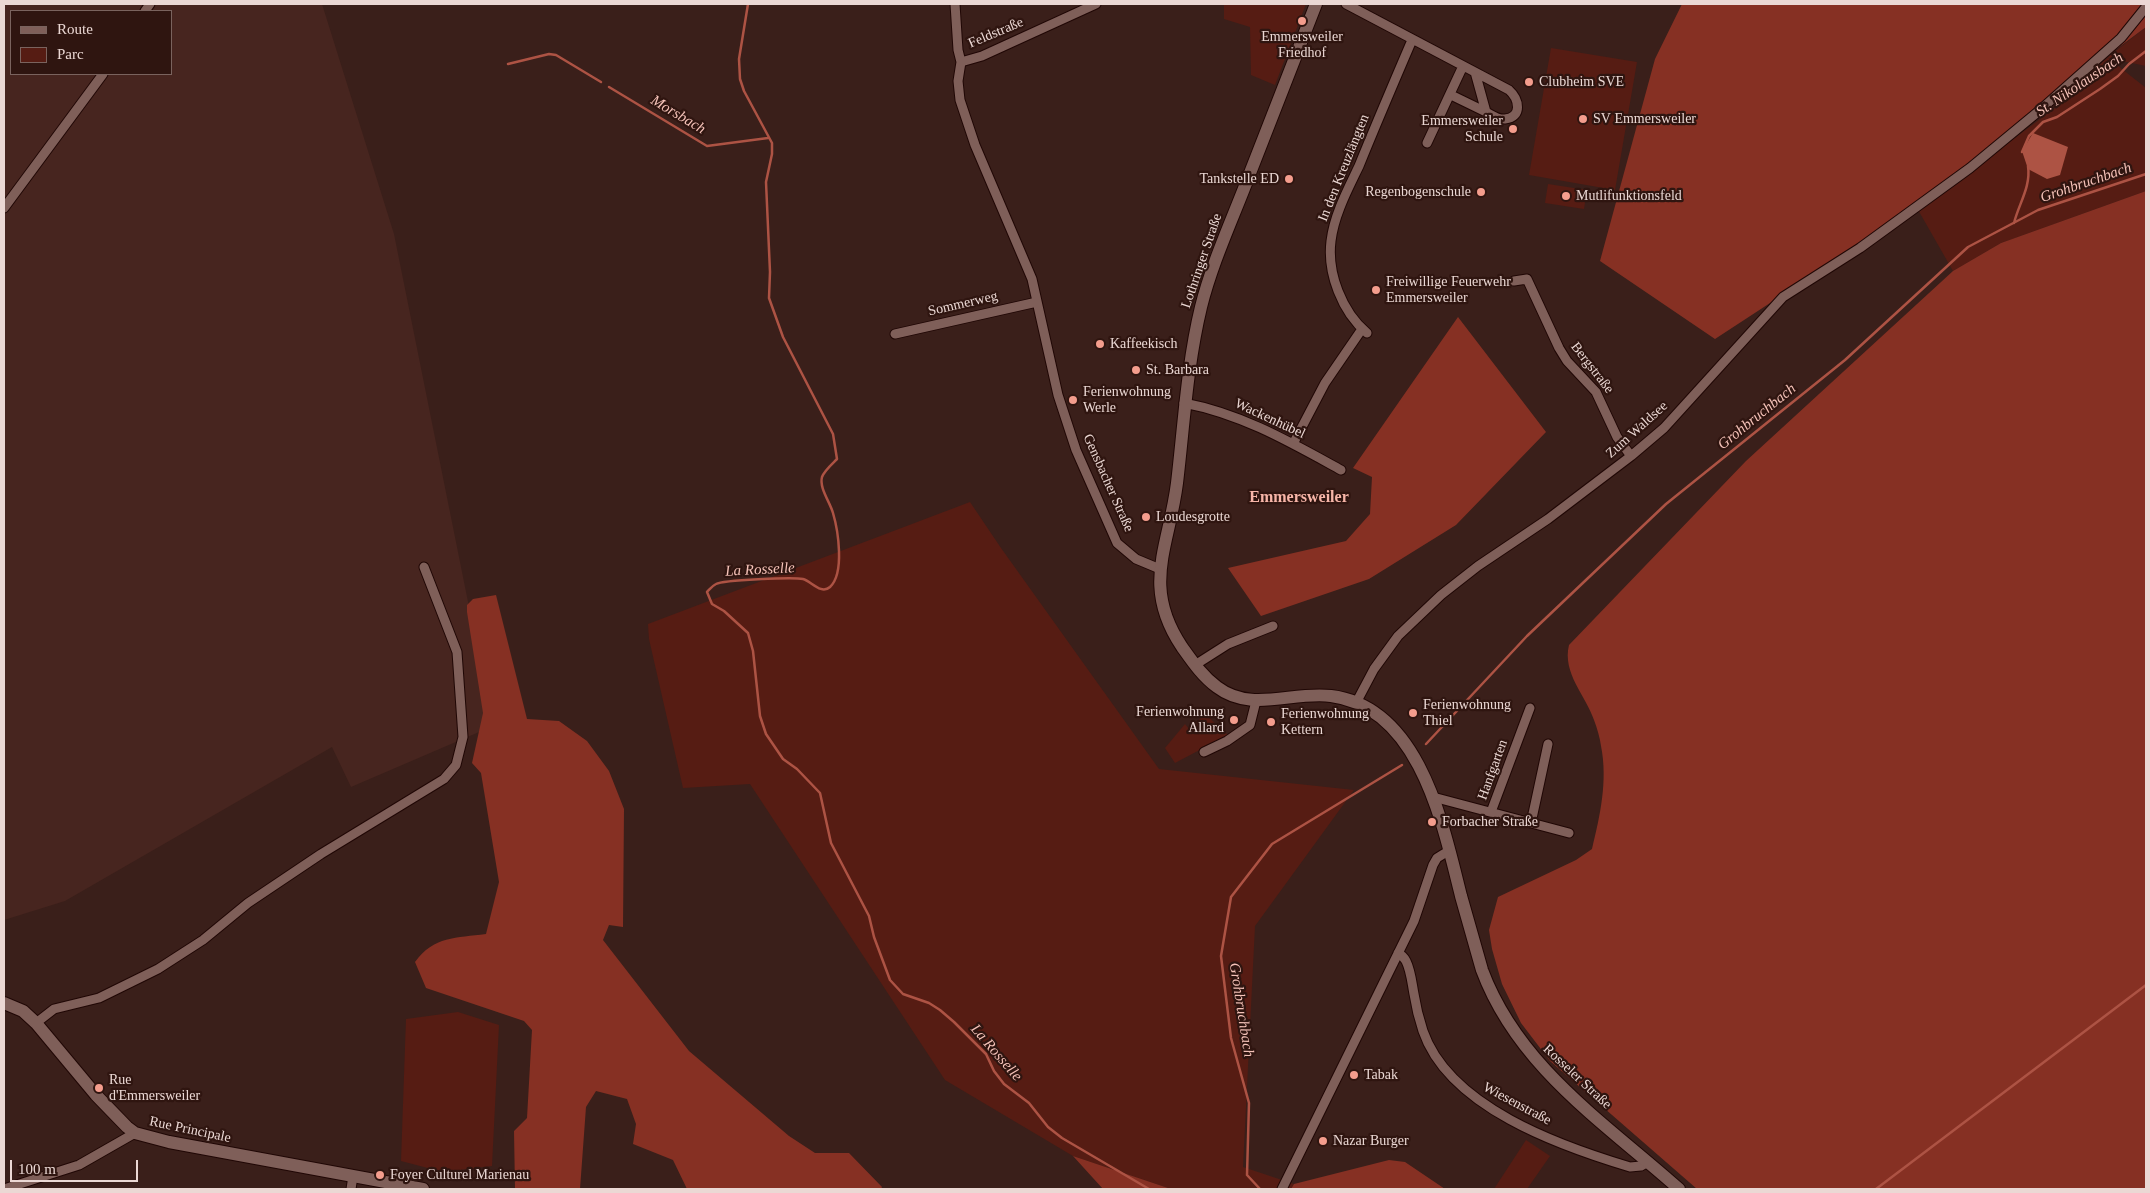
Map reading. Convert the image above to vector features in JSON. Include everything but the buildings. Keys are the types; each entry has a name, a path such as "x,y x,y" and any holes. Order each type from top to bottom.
{"main road":[{"name":"Lothringer Straße","path":"1160,569 1176,493 1184,403 1192,349 1207,284 1316,4"},
{"path":"1160,569 1158,584 1163,610 1174,634 1195,665 1219,688 1231,695 1256,700 1318,695 1345,698 1370,710 1392,728 1413,757 1433,797 1450,850"},
{"name":"Rosseler Straße","path":"1450,850 1482,970 1488,987 1506,1021 1531,1056 1545,1070 1679,1189"},
{"name":"Rue Principale","path":"4,1003 23,1011 36,1022 96,1095 135,1133 352,1183 423,1189"}],"street":[{"name":"Gensbacher Straße","path":"955,4 958,50 961,62 958,81 960,100 987,175 1032,279 1066,422 1117,543 1136,559 1160,569"},
{"name":"Feldstraße","path":"961,62 982,56 1096,4"},
{"path":"1346,4 1509,90 1516,95 1518,110 1513,116 1506,119 1499,118 1451,95"},
{"name":"Zum Waldsee","path":"1356,703 1374,669 1398,636 1441,595 1478,566 1548,519 1632,456 1664,428 1783,297 1860,248 1970,168 2039,112 2121,38 2146,7"},
{"name":"In den Kreuzlängten","path":"1293,444 1325,383 1365,331 1348,310 1335,284 1332,272 1331,241 1340,210 1412,40"},
{"path":"1427,143 1463,66"},
{"path":"1475,72 1486,112"},
{"path":"4,208 102,75"},
{"name":"Bergstraße","path":"1514,282 1527,279 1559,348 1567,361 1596,392 1617,437 1632,456"},
{"name":"Sommerweg","path":"895,334 1037,302"},
{"name":"Wackenhübel","path":"1184,403 1220,412 1256,425 1341,470"},
{"path":"36,1022 54,1009 99,998 158,969 203,940 248,902 321,854 444,779 452,770 460,753 463,737 457,652 424,567"},
{"path":"1195,665 1228,644 1273,626"},
{"path":"1204,752 1227,741 1250,725 1256,700"},
{"name":"Hanfgarten","path":"1492,812 1530,708"},
{"path":"1531,823 1548,744"},
{"name":"Hanfgarten","path":"1433,797 1569,833"},
{"path":"1282,1189 1398,953 1424,895 1433,865 1437,858 1450,850"},
{"name":"Wiesenstraße","path":"1398,953 1407,962 1416,1005 1429,1046 1450,1076 1468,1093 1491,1110 1568,1145 1630,1167 1641,1166 1648,1162"},
{"path":"4,1189 79,1165 135,1133"}],"shaded area":[{"path":"4,4 322,4 394,234 493,726 351,787 332,747 65,901 4,920"},
{"path":"1682,4 2146,4 2146,27 2071,83 2004,146 1969,173 1715,339 1600,261 1655,59"},
{"path":"2033,133 2068,147 2060,175 2047,179 2028,169 2022,151"},
{"path":"2146,191 2146,1189 1697,1189 1550,1061 1521,1023 1502,984 1492,949 1489,930 1498,897 1576,860 1592,849 1602,798 1603,759 1595,723 1569,665 1569,645 1746,461 1953,271 2001,243"},
{"path":"1458,317 1546,432 1456,525 1369,579 1261,616 1228,568 1346,541 1370,514 1372,477 1353,468"},
{"path":"496,595 527,719 559,721 587,741 609,771 624,809 623,927 609,925 603,940 689,1051 789,1136 815,1153 849,1153 882,1187 881,1189 687,1189 673,1160 633,1144 636,1124 627,1099 596,1091 586,1107 580,1189 515,1189 514,1131 527,1118 532,1030 524,1021 426,988 415,962 422,953 438,943 455,938 486,934 499,882 481,773 472,763 483,713 467,612 467,605 473,599"},
{"path":"1073,1156 1171,1189 1103,1189"},
{"path":"1389,1160 1405,1162 1445,1189 1291,1189 1294,1184"}],"green space":[{"path":"1224,4 1306,4 1275,85 1251,75 1250,27 1224,19"},
{"path":"2146,27 2146,66 2108,58 2146,88 2146,191 2001,243 1953,271 1917,208 1968,173 2059,105 2107,58"},
{"name":"SV Emmersweiler","path":"1551,48 1637,62 1615,190 1529,175"},
{"name":"Mutlifunktionsfeld","path":"1548,184 1587,190 1584,209 1545,203"},
{"path":"970,502 1159,769 1354,790 1255,926 1243,1167 1294,1184 1291,1189 1171,1189 1073,1156 945,1080 750,784 683,788 649,639 648,624"},
{"path":"1205,714 1228,735 1175,763 1165,748 1185,724 1189,729"},
{"path":"458,1012 499,1025 492,1166 443,1172 401,1161 406,1019"},
{"path":"1526,1140 1550,1156 1527,1189 1494,1189"}],"waterway":[{"name":"La Rosselle","path":"748,4 739,59 740,79 744,91 772,143 772,154 766,182 770,272 769,298 783,337 833,434 837,459 824,472 821,481 835,520 839,562 835,580 827,589 820,589 806,580 797,578 721,583 715,585 707,592 712,604 724,611 748,633 753,651 760,716 766,734 783,759 797,769 820,793 831,843 869,916 874,937 890,980 903,994 929,1003 954,1022 986,1054 994,1071 1004,1084 1029,1103 1048,1127 1062,1138 1149,1189"},
{"name":"St. Nikolausbach","path":"2022,152 2029,136 2043,122 2057,117 2100,89 2146,51"},
{"name":"Morsbach","path":"508,64 549,54 556,55 601,82"},
{"name":"Morsbach","path":"609,87 707,146 768,138"},
{"name":"St. Nikolausbach","path":"2014,223 2028,181 2028,166"},
{"name":"Grohbruchbach","path":"1426,744 1527,636 1666,504 1845,360 1968,247 2038,210 2146,174"},
{"name":"Grohbruchbach","path":"1260,1189 1247,1175 1249,1103 1231,1038 1221,956 1231,897 1272,844 1402,765"},
{"path":"1876,1189 2146,985"}],"place":[{"name":"Emmersweiler Friedhof","path":"1302,21"},
{"name":"Clubheim SVE","path":"1529,82"},
{"name":"SV Emmersweiler","path":"1583,119"},
{"name":"Emmersweiler Schule","path":"1513,129"},
{"name":"Tankstelle ED","path":"1289,179"},
{"name":"Regenbogenschule","path":"1481,192"},
{"name":"Mutlifunktionsfeld","path":"1566,196"},
{"name":"Freiwillige Feuerwehr Emmersweiler","path":"1376,290"},
{"name":"Kaffeekisch","path":"1100,344"},
{"name":"St. Barbara","path":"1136,370"},
{"name":"Ferienwohnung Werle","path":"1073,400"},
{"name":"Loudesgrotte","path":"1146,517"},
{"name":"Ferienwohnung Thiel","path":"1413,713"},
{"name":"Ferienwohnung Allard","path":"1234,720"},
{"name":"Ferienwohnung Kettern","path":"1271,722"},
{"name":"Forbacher Straße","path":"1432,822"},
{"name":"Tabak","path":"1354,1075"},
{"name":"Rue d'Emmersweiler","path":"99,1088"},
{"name":"Nazar Burger","path":"1323,1141"},
{"name":"Foyer Culturel Marienau","path":"380,1175"}],"district":[{"name":"Emmersweiler","path":"1299,498"}]}
